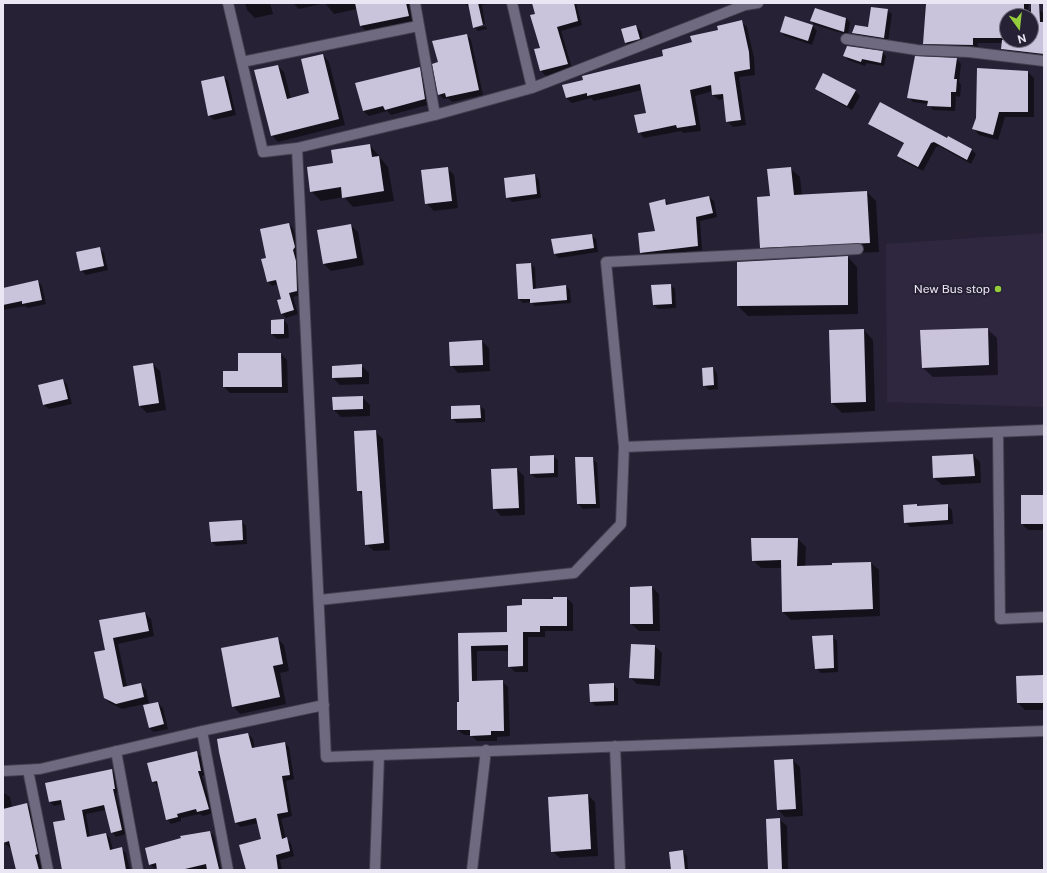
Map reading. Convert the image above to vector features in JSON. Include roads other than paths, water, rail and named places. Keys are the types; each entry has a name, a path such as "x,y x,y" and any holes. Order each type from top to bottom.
{"street":[{"path":"228,3 263,152 297,148 435,115 532,88 744,4 758,3"},
{"path":"415,3 435,115"},
{"path":"512,3 532,88"},
{"path":"242,62 418,26"},
{"path":"846,39 917,50 969,52 1044,61"},
{"path":"297,148 326,757 486,750 1044,731"},
{"path":"318,600 574,573 621,524 624,447 606,262 858,249"},
{"path":"624,447 1044,430"},
{"path":"998,432 1000,619 1044,617"},
{"path":"3,771 40,769 202,731 324,705"},
{"path":"202,731 228,870"},
{"path":"615,746 620,870"},
{"path":"472,870 486,750"},
{"path":"116,751 138,870"},
{"path":"375,870 379,755"},
{"path":"28,770 48,870"}],"place":[{"name":"New Bus stop","path":"998,289"}]}
